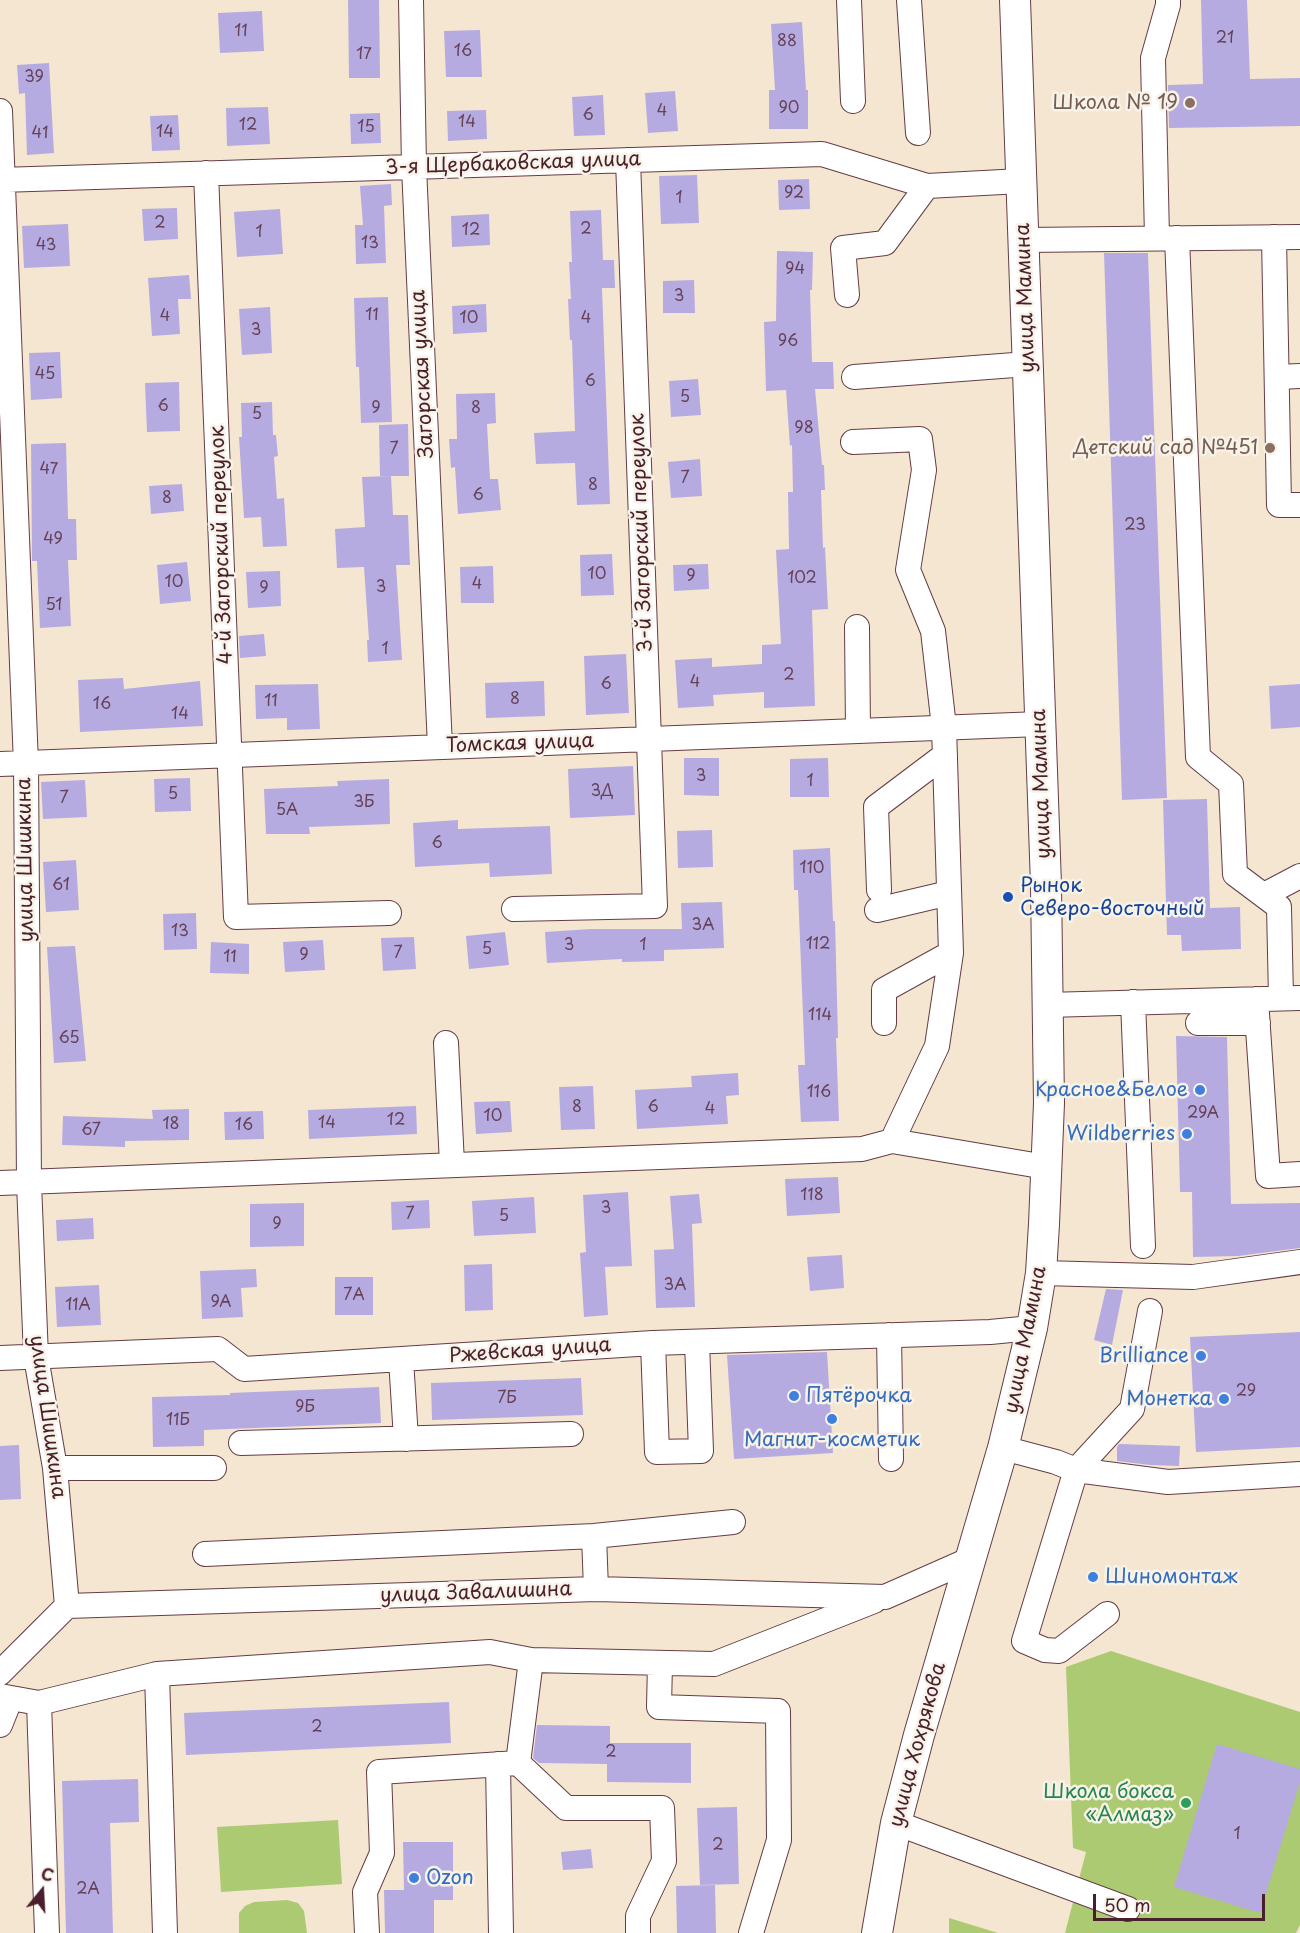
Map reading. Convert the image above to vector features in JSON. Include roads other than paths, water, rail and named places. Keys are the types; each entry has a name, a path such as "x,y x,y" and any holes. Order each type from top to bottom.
{"main road":[{"name":"улица Мамина","path":"971,1559 1003,1448 1032,1328 1041,1273 1049,1103 1046,885 1015,0"},
{"name":"улица Хохрякова","path":"877,1933 896,1823 919,1735 971,1559"}],"street":[{"name":"Загорская улица","path":"411,0 414,167 440,747"},
{"path":"849,0 853,101"},
{"path":"909,0 918,133"},
{"path":"1047,1005 1290,998 1279,907 1236,874 1231,784 1198,757 1167,238 1153,58 1168,0"},
{"name":"улица Шишкина","path":"0,111 26,764 29,1183 36,1357 56,1468 67,1606"},
{"name":"3-я Щербаковская улица","path":"1,180 822,154 927,186 1021,181"},
{"name":"3-й Загорский переулок","path":"514,909 655,906 628,160"},
{"name":"4-й Загорский переулок","path":"206,173 236,917 389,913"},
{"path":"847,296 843,248 885,243 927,186"},
{"path":"1274,237 1288,376 1279,506 1300,505"},
{"path":"1024,240 1300,237"},
{"path":"854,377 1028,364"},
{"path":"853,442 920,439 924,470 908,570 933,631 944,727 951,953 937,1046 892,1141"},
{"path":"857,627 858,731"},
{"name":"Томская улица","path":"0,764 1041,724"},
{"path":"945,755 876,807 878,900 949,893"},
{"path":"1264,895 1300,876"},
{"path":"884,1023 884,990 951,953"},
{"path":"1256,999 1268,1176 1300,1174"},
{"path":"1134,1002 1143,1246"},
{"path":"1198,1023 1258,1023"},
{"path":"446,1043 452,1164"},
{"path":"0,1183 862,1149 892,1141 1046,1167"},
{"path":"1041,1273 1193,1277 1300,1262"},
{"path":"1107,1614 1059,1650 1046,1650 1024,1641 1076,1470 1132,1408 1150,1311"},
{"name":"Ржевская улица","path":"0,1358 218,1349 244,1369 653,1343 1032,1328"},
{"path":"889,1335 891,1459"},
{"path":"653,1343 657,1452 668,1452 701,1451 696,1342"},
{"path":"401,1359 406,1439"},
{"path":"241,1443 571,1434"},
{"path":"1003,1448 1056,1462 1076,1470 1167,1482 1300,1474"},
{"path":"56,1468 214,1468"},
{"path":"205,1554 594,1536 733,1522"},
{"path":"594,1536 596,1589"},
{"name":"улица Завалишина","path":"67,1606 596,1589 885,1597 971,1559"},
{"path":"0,1725 5,1698 39,1703 157,1674 490,1652 531,1660 714,1664 885,1597"},
{"path":"0,1673 67,1606"},
{"path":"501,1933 508,1763 531,1660"},
{"path":"660,1663 659,1707 778,1711 779,1840 750,1933"},
{"path":"157,1674 165,1933"},
{"path":"39,1703 47,1933"},
{"path":"367,1933 365,1892 382,1852 380,1772 508,1763 566,1808 662,1808 664,1861 638,1916 638,1933"},
{"path":"896,1823 1128,1909"}],"place":[{"name":"Школа № 19","path":"1190,103"},
{"name":"Детский сад №451","path":"1270,448"},
{"name":"Рынок Северо-восточный","path":"1008,897"},
{"name":"Красное&Белое","path":"1200,1090"},
{"name":"Wildberries","path":"1187,1134"},
{"name":"Brilliance","path":"1201,1356"},
{"name":"Пятёрочка","path":"794,1396"},
{"name":"Монетка","path":"1224,1399"},
{"name":"Магнит-косметик","path":"832,1419"},
{"name":"Шиномонтаж","path":"1093,1577"},
{"name":"Школа бокса «Алмаз»","path":"1186,1803"},
{"name":"Ozon","path":"414,1878"}]}
